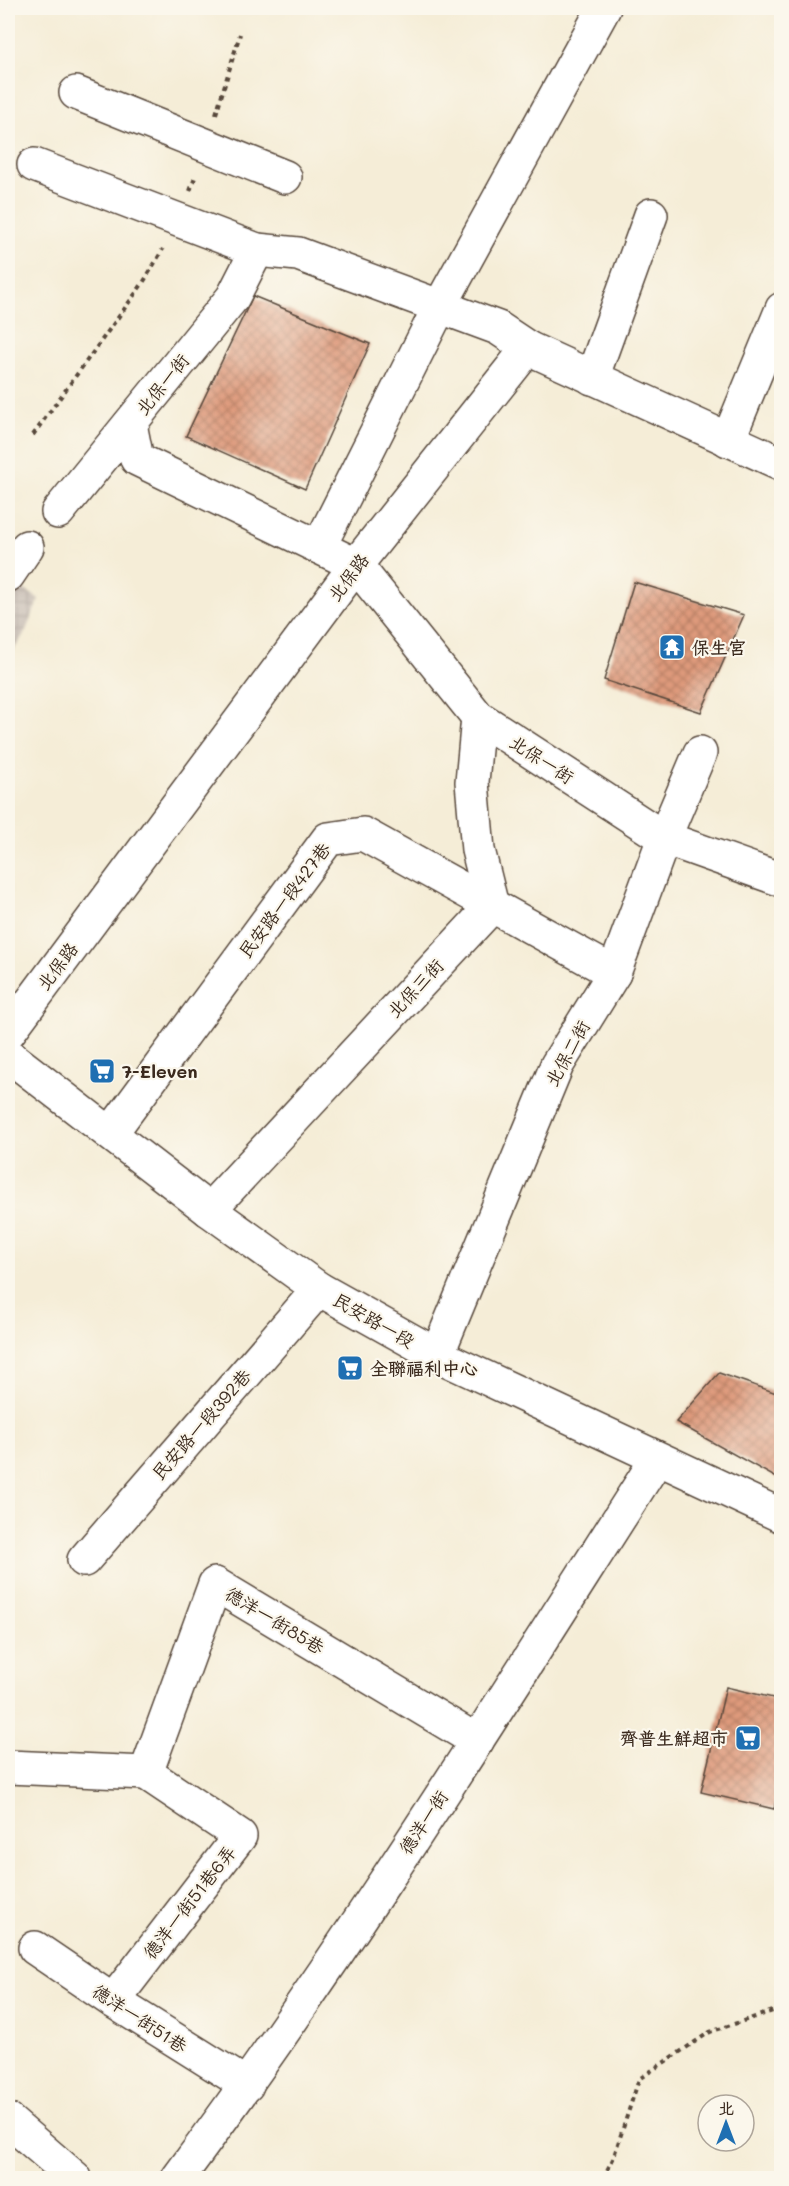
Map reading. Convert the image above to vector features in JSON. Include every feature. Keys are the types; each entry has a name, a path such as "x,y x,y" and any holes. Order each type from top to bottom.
{"street":[{"path":"319,547 440,306 604,8"},
{"path":"76,93 285,177"},
{"path":"34,165 257,250 298,254 498,328 528,348 782,464"},
{"path":"592,378 651,215"},
{"name":"北保一街","path":"58,512 233,297 257,250"},
{"path":"728,440 782,309"},
{"name":"北保路","path":"8,1033 356,565 528,348"},
{"path":"130,424 136,459 356,565"},
{"path":"8,575 27,548"},
{"name":"北保一街","path":"356,565 478,717 664,838 782,880"},
{"path":"478,717 472,782 477,850 492,906"},
{"name":"北保二街","path":"437,1355 557,1065 614,973 664,838 700,753"},
{"name":"民安路一段427巷","path":"111,1132 328,839 363,834 614,973"},
{"name":"北保三街","path":"208,1210 492,906"},
{"name":"民安路一段","path":"8,1055 111,1132 208,1210 319,1288 437,1355 782,1516"},
{"name":"民安路一段392巷","path":"84,1560 319,1288"},
{"name":"德洋一街","path":"178,2178 248,2085 477,1741 657,1459"},
{"name":"德洋一街85巷","path":"146,1773 215,1584 477,1741"},
{"path":"8,1767 146,1773"},
{"name":"德洋一街51巷6弄","path":"113,2001 240,1836 146,1773"},
{"name":"德洋一街51巷","path":"35,1948 113,2001 248,2085"},
{"path":"8,2120 75,2178"}],"path":[{"path":"603,2178 613,2159 639,2079 710,2032 782,2008"}],"shaded area":[{"path":"8,579 39,599 25,632 8,660"}],"building":[{"path":"253,296 370,344 305,489 186,436"},
{"name":"保生宮","path":"634,582 744,615 701,712 604,680"},
{"path":"719,1373 782,1395 782,1481 676,1422"},
{"name":"齊普生鮮超市","path":"726,1687 782,1700 782,1777 774,1809 701,1792"}],"place":[{"name":"保生宮","path":"672,647"},
{"name":"7-Eleven","path":"102,1071"},
{"name":"全聯福利中心","path":"350,1368"},
{"name":"齊普生鮮超市","path":"748,1738"}]}
